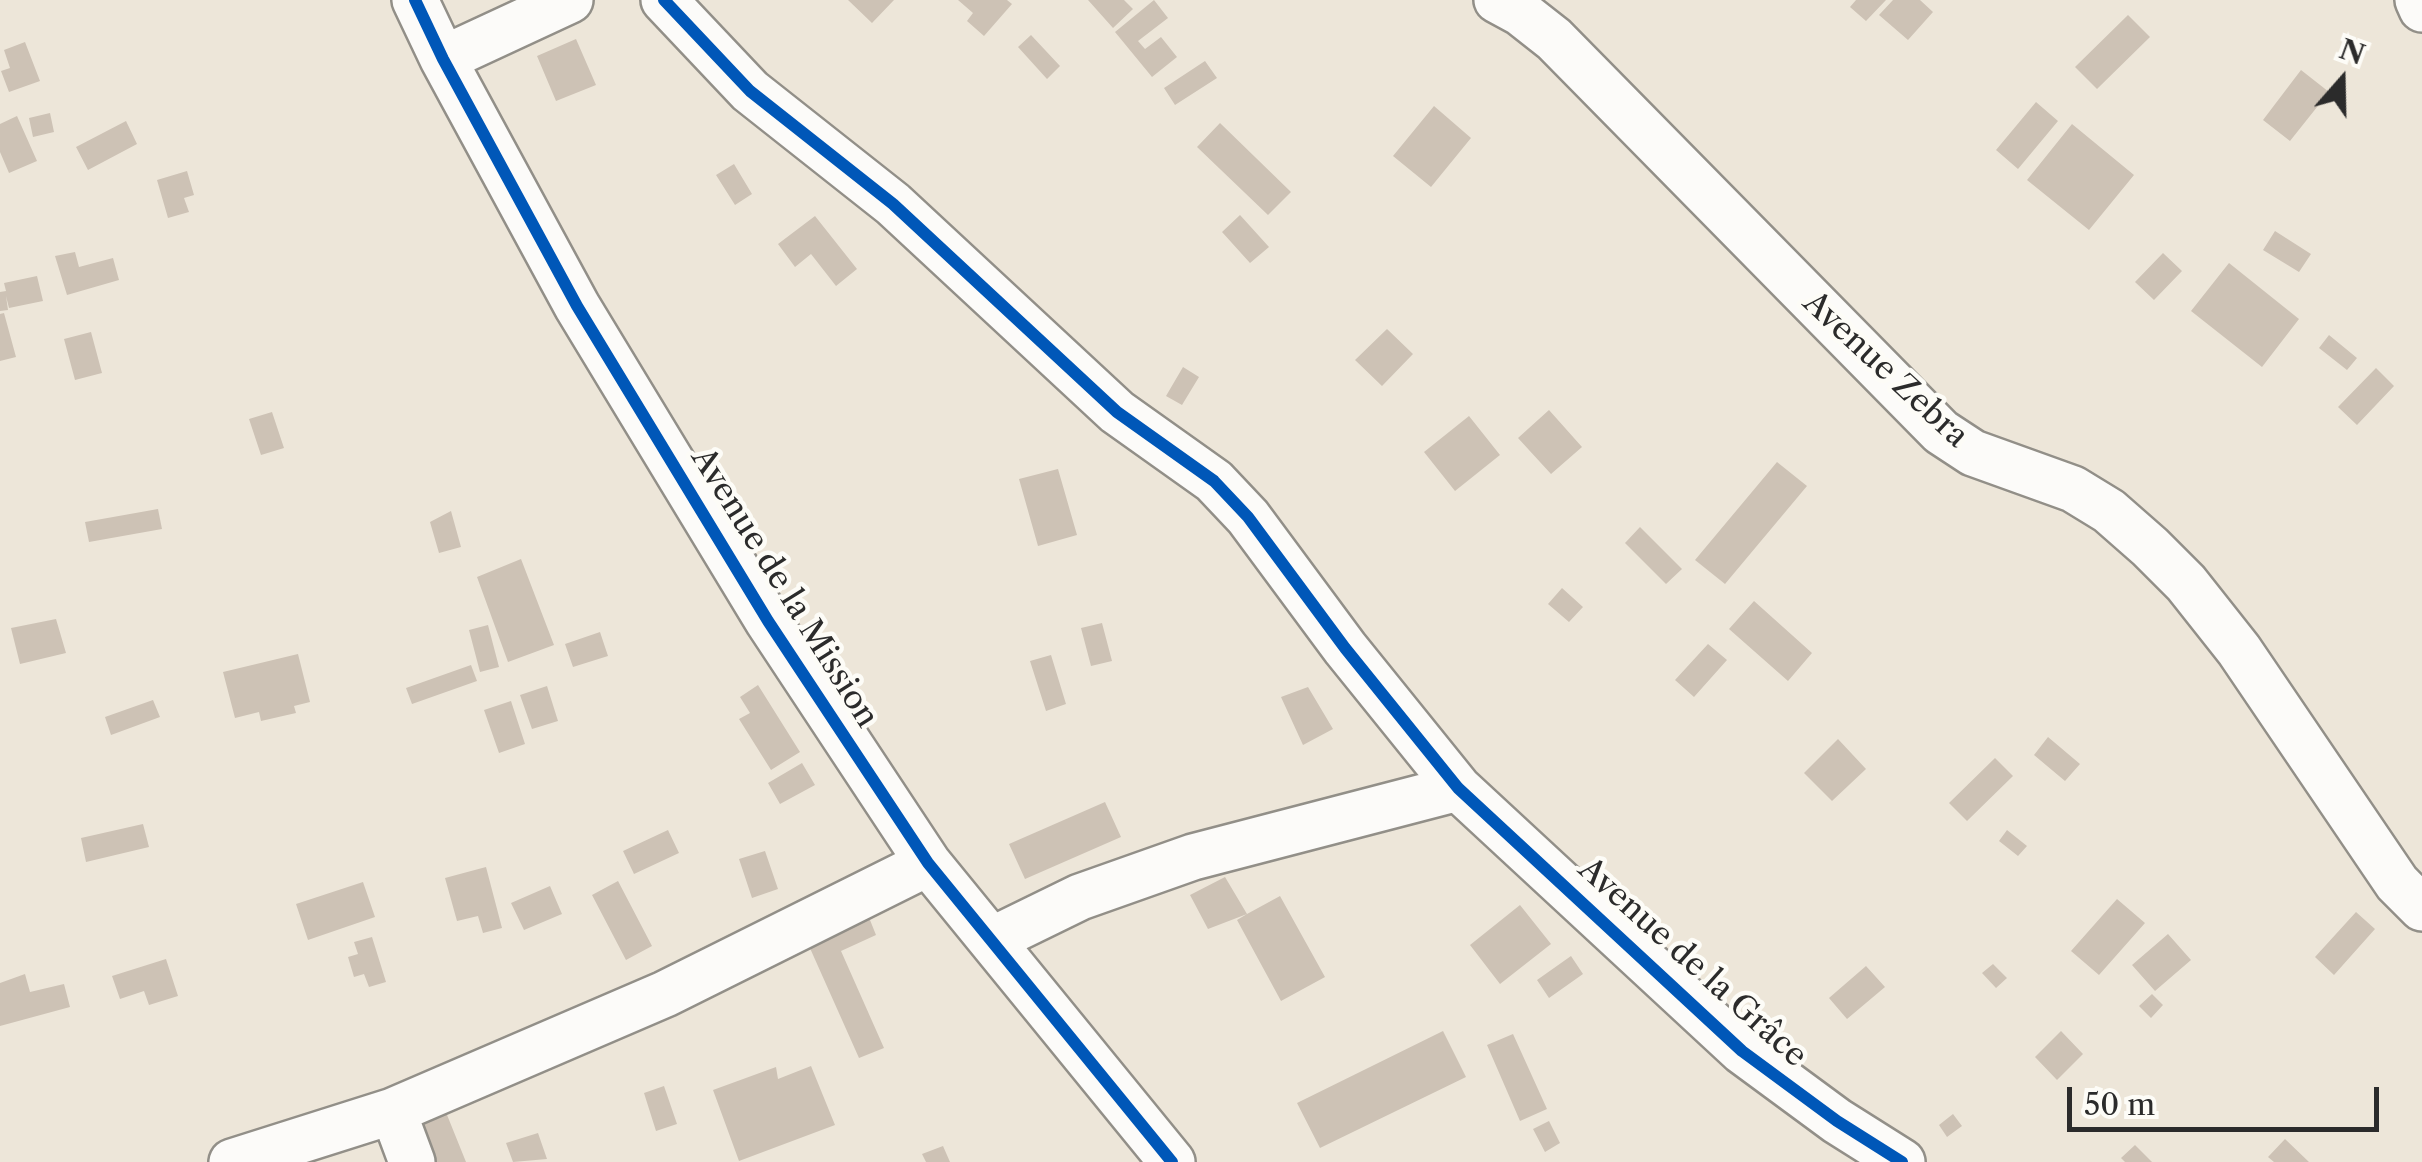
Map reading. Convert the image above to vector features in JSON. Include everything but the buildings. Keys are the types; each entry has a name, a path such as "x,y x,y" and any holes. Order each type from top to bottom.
{"street":[{"name":"Avenue de la Mission","path":"415,0 577,306 768,622 928,864 1172,1162"},
{"path":"443,59 570,0"},
{"name":"Avenue de la Grâce","path":"664,0 750,91 893,204 1117,412 1214,481 1248,517 1458,788 1742,1051 1902,1162"},
{"name":"Avenue Zebra","path":"1498,0 1554,38 1942,432 1973,453 2073,490 2109,511 2186,583 2239,650 2396,883 2422,908"},
{"path":"2418,0 2422,9"},
{"path":"992,940 1080,897 1193,857 1458,788"},
{"path":"232,1162 393,1111 665,994 928,864"},
{"path":"393,1111 412,1162"}],"cycle path":[{"path":"415,0 577,306 768,621 928,863 1172,1162"},
{"path":"664,0 750,91 893,204 1117,412 1214,481 1248,517 1345,648 1458,788 1742,1051 1837,1121 1902,1162"}]}
